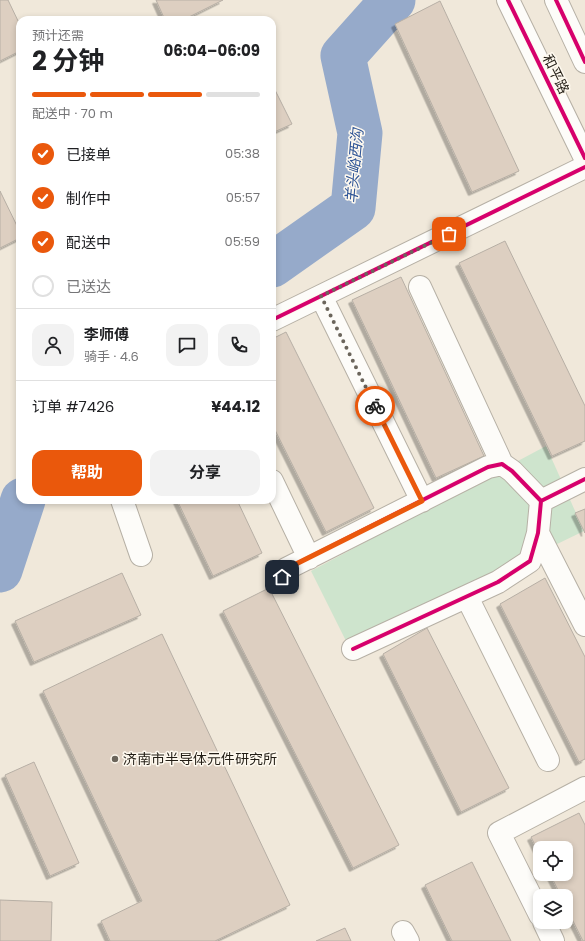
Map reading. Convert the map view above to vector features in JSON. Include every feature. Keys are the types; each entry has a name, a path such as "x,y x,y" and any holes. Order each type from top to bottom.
{"street":[{"name":"和平路","path":"508,0 585,158"},
{"path":"556,0 584,58"},
{"path":"276,318 585,167"},
{"path":"354,649 498,582 530,561 538,532 541,501 512,471 502,464 420,287"},
{"path":"321,296 422,501"},
{"path":"282,577 286,569 488,468 502,464"},
{"path":"541,501 585,479"},
{"path":"276,488 309,558"},
{"path":"123,504 141,556"},
{"path":"538,532 585,625"},
{"path":"467,597 548,760"},
{"path":"533,900 499,833 585,788"},
{"path":"547,929 553,941"}],"green space":[{"path":"546,446 584,531 348,645 311,571"}],"building":[{"path":"0,0 8,0 16,17 16,53 0,61"},
{"path":"156,0 223,0 191,16 163,16"},
{"path":"440,1 519,171 472,192 395,24"},
{"path":"276,92 292,124 276,131"},
{"path":"0,191 16,224 16,240 0,248"},
{"path":"505,241 585,406 585,441 552,456 459,263"},
{"path":"401,277 484,456 436,478 352,300"},
{"path":"286,332 374,508 326,532 276,432 276,337"},
{"path":"179,504 239,504 262,553 213,576"},
{"path":"585,509 585,533 575,513"},
{"path":"122,573 141,615 34,662 15,621"},
{"path":"545,578 585,657 585,759 579,762 500,604"},
{"path":"269,588 399,845 353,868 223,611"},
{"path":"427,628 509,788 461,812 383,654"},
{"path":"162,634 290,905 215,941 110,941 101,921 142,901 43,691"},
{"path":"34,762 79,863 50,876 5,775"},
{"path":"579,813 585,825 585,941 583,941 573,921 573,889 558,889 554,881 573,881 573,841 533,841 531,837"},
{"path":"472,862 511,941 452,941 425,885"},
{"path":"0,900 52,902 51,941 0,941"},
{"path":"345,928 351,941 316,941"}],"waterway":[{"name":"羊头峪西沟","path":"276,262 353,208 360,133 343,56 393,0"},
{"name":"羊头峪西沟","path":"0,570 22,504"}],"cycle path":[{"path":"508,0 585,158"},
{"path":"556,0 585,62"},
{"path":"276,318 585,167"},
{"path":"282,577 286,569 488,467 502,464 512,471 541,501 585,479"},
{"path":"353,649 498,582 530,561 538,533 541,501"}],"way so far":[{"path":"375,406 321,296 449,234"}],"place":[{"name":"济南市半导体元件研究所","path":"115,759"}],"route":[{"path":"282,577 286,569 422,501 375,406"}]}
